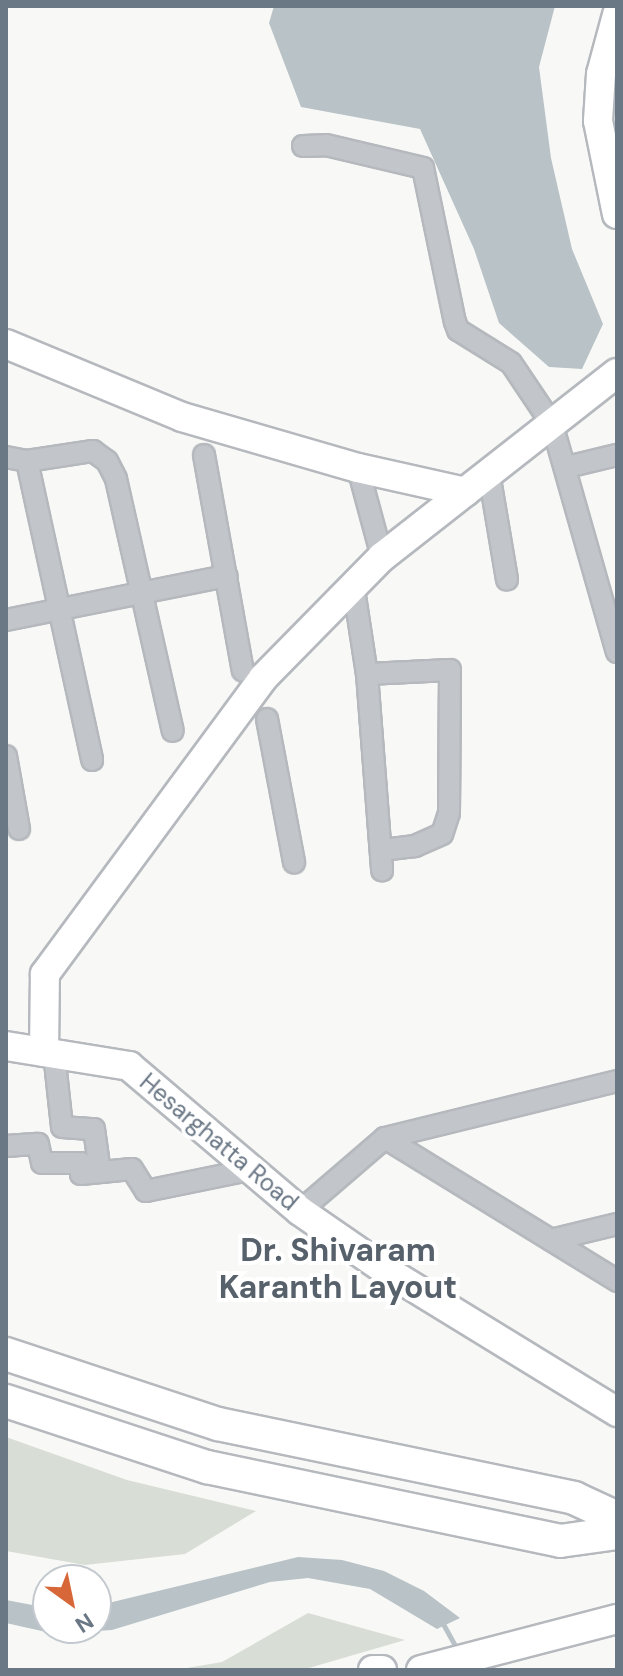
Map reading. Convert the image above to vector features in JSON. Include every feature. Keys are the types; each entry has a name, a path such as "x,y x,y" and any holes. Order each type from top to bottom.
{"main road":[{"path":"6,1354 218,1424 574,1498 617,1518"},
{"path":"6,1401 207,1467 560,1541 617,1533"}],"street":[{"path":"617,15 601,74 598,121 617,214"},
{"path":"303,146 326,145 423,168 458,330 511,363 552,424 567,467 617,652"},
{"path":"6,344 182,417 358,468 465,492"},
{"path":"100,1172 94,1129 62,1127 49,1053 45,974 263,678 353,583 617,373"},
{"path":"6,457 27,461 93,451 107,461 116,479 140,597 173,731"},
{"path":"204,455 243,671"},
{"path":"567,467 617,455"},
{"path":"27,461 92,760"},
{"path":"358,468 382,557"},
{"path":"489,473 507,579"},
{"path":"6,620 140,597 227,576"},
{"path":"353,583 367,674 382,860 442,834 449,813 460,670 367,674"},
{"path":"267,719 294,862"},
{"path":"6,756 19,829"},
{"name":"Hesarghatta Road","path":"6,1046 129,1066 300,1211 387,1271 617,1412"},
{"path":"300,1211 385,1138 617,1081"},
{"path":"385,1138 617,1281"},
{"path":"6,1146 38,1144 42,1163 81,1163 81,1174 132,1169 146,1191 254,1169"},
{"path":"551,1240 617,1224"},
{"path":"421,1670 617,1619"},
{"path":"373,1670 382,1670"}],"shaded area":[{"path":"274,6 555,6 539,67 551,158 572,249 603,324 582,369 549,367 499,323 474,249 420,129 301,107 269,23"},
{"path":"6,1437 127,1480 256,1511 185,1554 79,1564 6,1551"},
{"path":"298,1557 342,1560 384,1571 424,1591 460,1618 437,1629 370,1589 308,1578 270,1582 112,1630 112,1602"},
{"path":"6,1600 32,1605 32,1629 6,1623"},
{"path":"308,1613 405,1640 302,1670 175,1670 222,1662"}],"waterway":[{"path":"442,1622 458,1651"}],"district":[{"name":"Dr. Shivaram Karanth Layout","path":"338,1270"}]}
